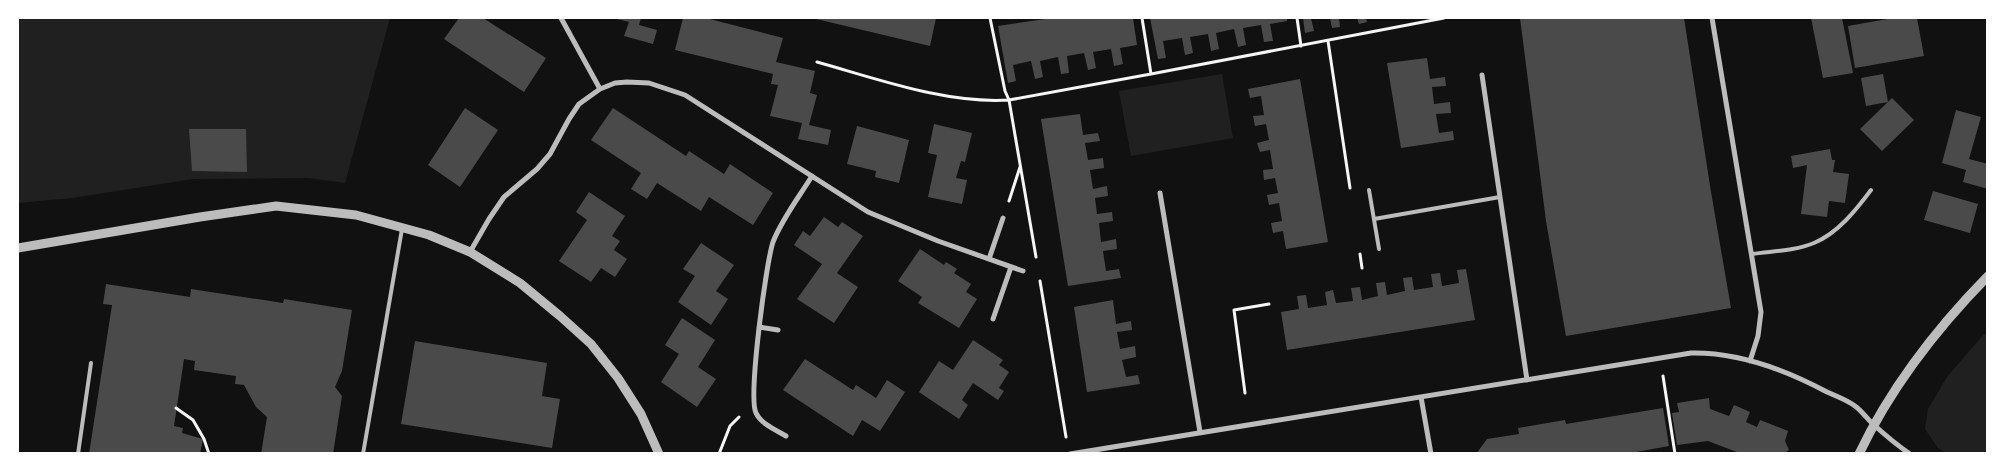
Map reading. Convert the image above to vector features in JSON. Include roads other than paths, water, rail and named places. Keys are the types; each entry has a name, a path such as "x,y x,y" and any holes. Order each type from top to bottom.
{"street":[{"path":"561,18 600,89"},
{"path":"1712,18 1761,312 1758,336 1750,361"},
{"path":"1482,75 1527,380"},
{"path":"470,252 504,197 545,161 556,146 573,112 585,98 615,83 627,82 649,83 672,89 703,105 868,212 938,241 1023,271"},
{"path":"786,436 764,422 756,413 754,403 759,327 768,265 774,240 812,176"},
{"path":"1160,193 1200,432"},
{"path":"18,248 276,206 334,211 429,235 470,252 520,283 591,344 618,378 641,414 660,454"},
{"path":"989,259 1003,218"},
{"path":"993,319 1011,267"},
{"path":"1859,454 1873,424 1914,362 1939,329 1988,276"},
{"path":"759,327 778,330"},
{"path":"1070,454 1703,352 1750,361 1789,374 1849,402 1910,454"},
{"path":"1421,397 1431,454"}],"lane":[{"path":"1369,190 1379,249"},
{"path":"1752,254 1798,248 1815,242 1832,232 1871,190"},
{"path":"1374,220 1500,197"},
{"path":"363,454 402,227"},
{"path":"78,454 92,363"}]}
